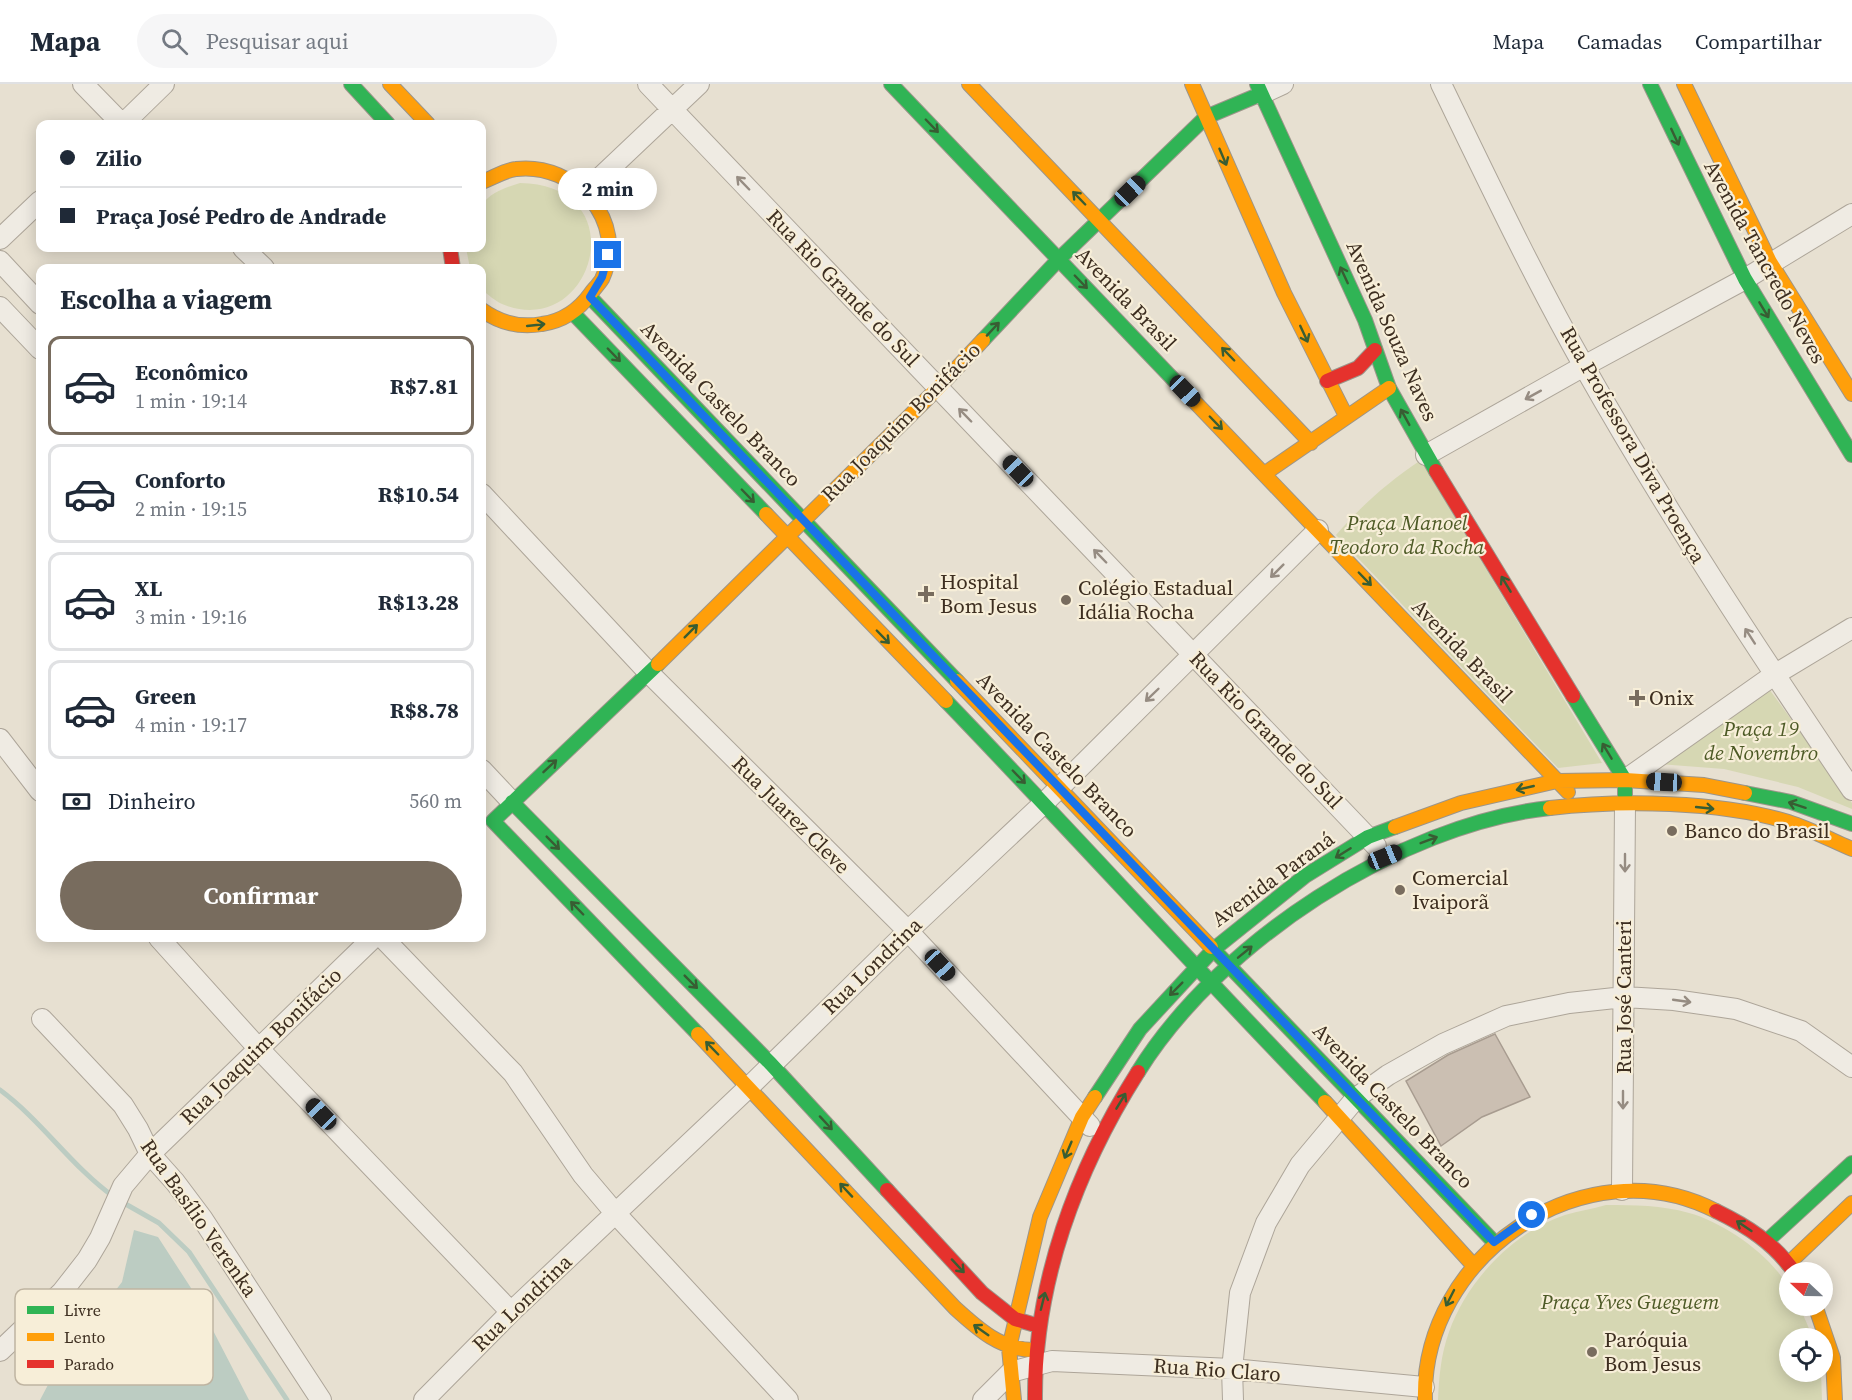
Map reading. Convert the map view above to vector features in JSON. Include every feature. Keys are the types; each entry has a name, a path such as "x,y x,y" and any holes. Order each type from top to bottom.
{"street":[{"path":"83,84 118,120"},
{"path":"126,120 164,84"},
{"path":"351,84 384,120"},
{"path":"390,84 424,120"},
{"name":"Rua Rio Grande do Sul","path":"648,84 1385,857"},
{"path":"586,191 699,84"},
{"name":"Avenida Brasil","path":"891,84 1580,804"},
{"name":"Avenida Brasil","path":"969,84 1311,443"},
{"path":"1192,84 1249,218 1346,416"},
{"name":"Rua Joaquim Bonifácio","path":"486,820 512,802 649,673 939,387 1059,260 1206,117 1259,89 1283,84"},
{"name":"Rua Professora Diva Proença","path":"1441,84 1584,366 1644,469 1774,675 1852,790"},
{"name":"Avenida Tancredo Neves","path":"1650,84 1745,279 1852,455"},
{"name":"Avenida Tancredo Neves","path":"1684,84 1770,262 1852,394"},
{"name":"Avenida Souza Naves","path":"1259,89 1365,320 1389,388 1426,455 1625,780"},
{"path":"486,180 502,171 525,167 547,168 568,177 586,191 600,210 607,231 608,255 602,277 590,297 573,313 553,323 531,327 509,324 486,312"},
{"path":"0,239 36,205"},
{"path":"1426,455 1745,279 1852,214"},
{"path":"247,252 260,264"},
{"path":"0,261 36,300"},
{"name":"Avenida Castelo Branco","path":"590,297 1494,1242"},
{"path":"0,307 36,345"},
{"name":"Avenida Castelo Branco","path":"573,313 1044,803 1209,983 1340,1118 1474,1266"},
{"path":"1327,381 1358,368 1375,350"},
{"path":"1264,474 1389,388"},
{"name":"Rua Juarez Cleve","path":"486,498 649,673 908,931 1100,1136"},
{"name":"Rua Londrina","path":"424,1400 511,1312 1044,803 1058,786 1194,655 1318,530"},
{"path":"1625,804 1625,780 1774,675 1852,628"},
{"path":"0,739 36,786"},
{"path":"486,774 771,1064 982,1293 1015,1319 1037,1325"},
{"name":"Avenida Paraná","path":"1014,1400 1010,1348 1015,1319 1040,1217 1082,1117 1140,1029 1171,993 1214,949 1305,876 1368,837 1461,803 1557,781 1625,780 1704,785 1791,802 1852,824"},
{"name":"Avenida Paraná","path":"1035,1400 1033,1358 1037,1325 1062,1226 1100,1136 1152,1050 1209,983 1333,886 1385,857 1470,824 1534,810 1580,804 1701,807 1740,813 1787,822 1852,849"},
{"name":"Rua José Canteri","path":"1622,1190 1625,804"},
{"path":"486,822 749,1087 955,1308 977,1327 1010,1348 1022,1351 1033,1358"},
{"path":"163,942 258,1048 511,1312"},
{"name":"Rua Joaquim Bonifácio","path":"64,1289 96,1245 123,1186 150,1154 369,942"},
{"path":"387,942 513,1073 583,1175 616,1214 788,1400"},
{"path":"1233,1400 1232,1369 1240,1293 1266,1223 1300,1165 1356,1098 1388,1075 1443,1044 1506,1016 1569,1003 1624,997 1674,1000 1736,1009 1801,1031 1852,1067"},
{"name":"Rua Basílio Verenka","path":"42,1018 123,1105 150,1154 202,1218 321,1400"},
{"path":"1767,1240 1852,1163"},
{"path":"1425,1393 1433,1338 1452,1293 1494,1242 1532,1215 1576,1197 1622,1190 1674,1194 1684,1197 1724,1211 1767,1240 1786,1262"},
{"path":"1797,1262 1852,1203"},
{"path":"1819,1316 1833,1358 1835,1400"},
{"name":"Rua Joaquim Bonifácio","path":"0,1351 15,1337"},
{"name":"Rua Rio Claro","path":"1011,1372 1033,1358 1052,1361 1232,1369 1425,1393"},
{"path":"983,1400 1011,1372"}],"green space":[{"path":"520,183 557,190 580,208 590,232 589,258 579,283 560,301 534,310 502,304 486,293 486,264 469,264 467,252 486,252 486,201 499,191"},
{"name":"Praça Manoel Teodoro da Rocha","path":"1421,460 1602,763 1558,768 1336,535 1376,494"},
{"name":"Praça 19 de Novembro","path":"1769,689 1852,803 1852,809 1798,787 1724,769 1659,764"},
{"name":"Praça Yves Gueguem","path":"1606,1205 1638,1205 1679,1210 1702,1217 1745,1241 1779,1274 1779,1316 1804,1316 1809,1328 1779,1328 1779,1382 1821,1382 1822,1400 1438,1400 1444,1349 1457,1313 1467,1295 1494,1261 1510,1246 1527,1233 1565,1215"}],"shaded area":[{"path":"134,1230 158,1237 192,1289 117,1289 122,1282"},
{"path":"213,1330 249,1400 40,1400 48,1385 213,1385"}],"building":[{"path":"1495,1034 1530,1097 1482,1117 1441,1146 1406,1081 1448,1055"}],"waterway":[{"path":"0,1090 29,1115 84,1172 114,1197"},
{"path":"122,1202 159,1223 189,1252 287,1400"}],"traffic: fast":[{"path":"351,84 384,120"},
{"path":"891,84 1193,400"},
{"path":"1257,84 1365,320 1389,388 1436,471"},
{"path":"1650,84 1745,279 1852,455"},
{"path":"983,340 1059,259 1206,117 1261,94"},
{"path":"590,297 957,681"},
{"path":"573,313 766,514"},
{"path":"658,664 493,821 698,1034"},
{"path":"1573,696 1625,780 1625,796"},
{"path":"946,701 1325,1102"},
{"path":"1745,793 1791,802 1852,824"},
{"path":"512,802 771,1064 887,1190"},
{"path":"1138,1072 1172,1024 1215,979 1264,936 1317,898 1374,865 1433,838 1492,819 1550,808"},
{"path":"1095,1097 1140,1029 1214,949 1305,876 1368,837 1395,827"},
{"path":"1211,947 1494,1242"},
{"path":"1767,1241 1852,1163"}],"traffic: slow":[{"path":"390,84 424,120"},
{"path":"969,84 1311,443"},
{"path":"1192,84 1284,293 1346,416"},
{"path":"1684,84 1770,262 1852,394"},
{"path":"486,180 516,169 538,169 558,175 576,185 591,200 602,217 608,236 608,257 602,279 570,314 550,323 518,325 503,321 486,312"},
{"path":"658,664 939,387 983,340"},
{"path":"1264,474 1389,388"},
{"path":"1193,400 1568,792"},
{"path":"766,514 946,701"},
{"path":"957,681 1211,947"},
{"path":"1395,827 1461,803 1557,781 1625,780 1704,785 1745,793"},
{"path":"1550,808 1639,803 1732,810 1788,822 1852,849"},
{"path":"698,1034 955,1308 991,1337 1011,1346 1034,1350"},
{"path":"1014,1400 1009,1348 1040,1217 1082,1117 1095,1097"},
{"path":"1325,1102 1474,1266"},
{"path":"1425,1400 1431,1348 1450,1300 1481,1259 1520,1226 1565,1203 1615,1192 1666,1194 1716,1211"},
{"path":"1790,1262 1852,1203"},
{"path":"1819,1316 1833,1358 1835,1400"}],"traffic: jam":[{"path":"451,252 452,264"},
{"path":"1327,381 1358,368 1375,350"},
{"path":"1436,471 1573,696"},
{"path":"1035,1400 1042,1313 1063,1229 1096,1148 1138,1072"},
{"path":"887,1190 982,1293 1015,1319 1032,1324"},
{"path":"1716,1211 1759,1236 1786,1262"}],"place":[{"name":"Hospital Bom Jesus","path":"926,594"},
{"name":"Colégio Estadual Idália Rocha","path":"1066,600"},
{"name":"Onix","path":"1637,698"},
{"name":"Banco do Brasil","path":"1672,831"},
{"name":"Comercial Ivaiporã","path":"1400,890"},
{"name":"Paróquia Bom Jesus","path":"1592,1352"}],"route":[{"path":"608,255 602,277 590,297 1228,966 1494,1242 1532,1215"}]}
